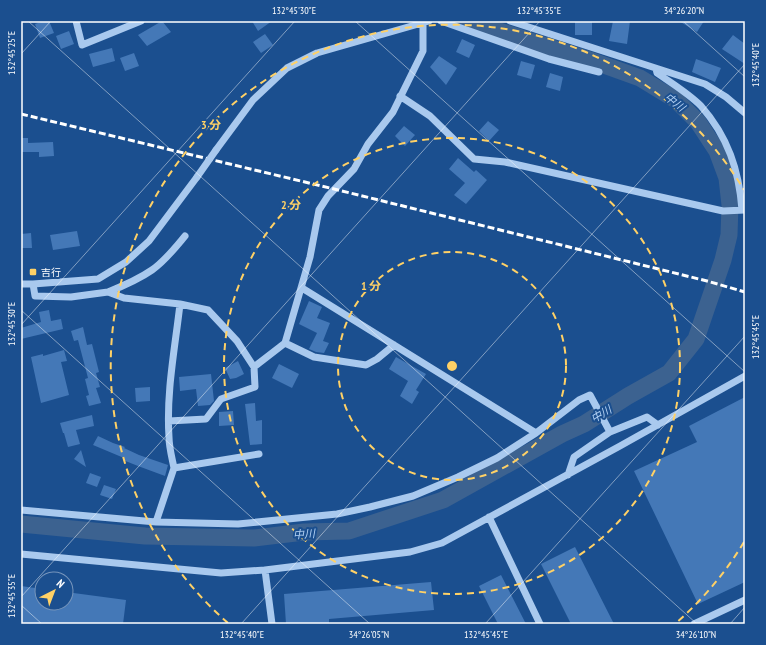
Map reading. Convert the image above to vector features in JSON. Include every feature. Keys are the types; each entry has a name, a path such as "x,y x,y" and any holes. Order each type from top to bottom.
{"street":[{"path":"76,21 82,45 141,21"},
{"path":"441,21 549,59 599,72"},
{"path":"510,21 705,84 726,97 745,112"},
{"path":"21,284 98,279 126,262 149,241 253,100 287,68 317,53 424,22 423,51 393,112 368,144 354,169 328,196 319,210 310,257 285,343 254,367"},
{"path":"400,96 430,116 474,159 505,162 726,211 742,210 740,186 732,156 724,140 700,106 657,72 656,69"},
{"path":"33,284 35,296 71,297 108,292 135,280 153,269 185,236"},
{"path":"302,288 536,433"},
{"path":"108,292 124,298 180,304 208,310 237,341 254,367 255,387 221,399 206,419 169,421"},
{"path":"156,522 174,468 169,438 169,421 171,378 180,304"},
{"path":"285,343 314,357 366,365 377,359 394,346"},
{"path":"21,554 221,573 265,570 410,552 442,543 568,475 745,376"},
{"path":"21,510 156,522 238,524 337,514 413,496 458,477 497,458 536,433 579,400 590,394 610,429"},
{"path":"568,475 574,457 610,429 647,417 658,425"},
{"path":"174,468 259,454"},
{"path":"488,517 540,624"},
{"path":"265,570 272,624"},
{"path":"694,624 745,600"}],"building":[{"path":"49,21 54,33 40,38 35,24"},
{"path":"162,21 171,32 147,46 138,35"},
{"path":"252,21 272,21 258,31"},
{"path":"575,21 592,21 592,35 575,35"},
{"path":"613,21 630,21 627,44 609,41"},
{"path":"679,21 704,21 697,32"},
{"path":"69,31 74,44 61,49 56,36"},
{"path":"265,34 273,45 261,53 253,42"},
{"path":"733,35 745,44 745,64 722,49"},
{"path":"462,39 475,45 469,58 456,52"},
{"path":"112,48 115,61 93,67 89,54"},
{"path":"134,53 139,66 125,71 120,58"},
{"path":"439,56 457,68 446,85 430,67"},
{"path":"696,59 721,68 715,82 692,72"},
{"path":"521,61 535,65 531,79 517,75"},
{"path":"550,73 563,77 560,91 546,87"},
{"path":"488,121 499,130 489,141 479,131"},
{"path":"404,126 415,135 405,146 395,136"},
{"path":"21,138 28,138 28,143 53,142 54,156 39,157 39,152 21,152"},
{"path":"458,158 474,172 476,170 487,180 466,204 454,195 465,183 449,169"},
{"path":"77,231 80,246 53,250 50,235"},
{"path":"31,233 32,248 21,248 21,234"},
{"path":"309,301 322,307 317,318 330,323 323,341 329,343 324,353 309,349 317,333 299,324"},
{"path":"49,310 51,321 61,319 63,329 21,339 21,328 41,322 39,312"},
{"path":"83,327 87,345 92,344 99,372 96,373 100,387 96,388 101,403 89,406 86,396 89,395 85,379 88,378 78,340 74,341 71,331"},
{"path":"64,350 67,361 61,362 69,395 41,403 31,357 43,354 43,356"},
{"path":"396,357 426,374 416,390 419,392 412,404 400,396 408,381 389,369"},
{"path":"238,361 244,374 230,379 225,368"},
{"path":"279,364 299,374 292,388 272,378"},
{"path":"211,374 214,401 210,405 198,406 196,389 180,391 179,377"},
{"path":"150,387 150,401 136,402 135,388"},
{"path":"745,397 745,582 698,604 634,471 697,442 689,426"},
{"path":"255,403 256,421 262,420 262,444 250,445 245,404"},
{"path":"233,411 234,425 219,426 219,412"},
{"path":"92,415 94,426 76,430 80,444 68,447 60,423"},
{"path":"98,436 125,447 124,448 139,455 168,465 165,476 123,460 124,458 93,445"},
{"path":"81,450 86,467 74,459"},
{"path":"90,473 101,477 97,487 86,483"},
{"path":"104,485 116,489 112,499 100,495"},
{"path":"575,547 614,624 571,624 541,564"},
{"path":"501,575 526,624 498,624 479,586"},
{"path":"431,582 434,610 329,619 329,624 286,624 284,594"},
{"path":"21,586 34,588 34,611 74,611 74,593 126,600 123,624 21,624"}],"waterway":[{"name":"中川","path":"21,524 145,536 254,538 304,532 349,531 443,500 562,434 584,424 628,396 669,373 696,339 723,260 729,235 730,205 727,178 717,151 698,122 676,100 640,78 590,60 468,21"}],"railway":[{"path":"21,114 334,189 707,281 745,292"}],"place":[{"name":"吉行","path":"33,272"}]}
